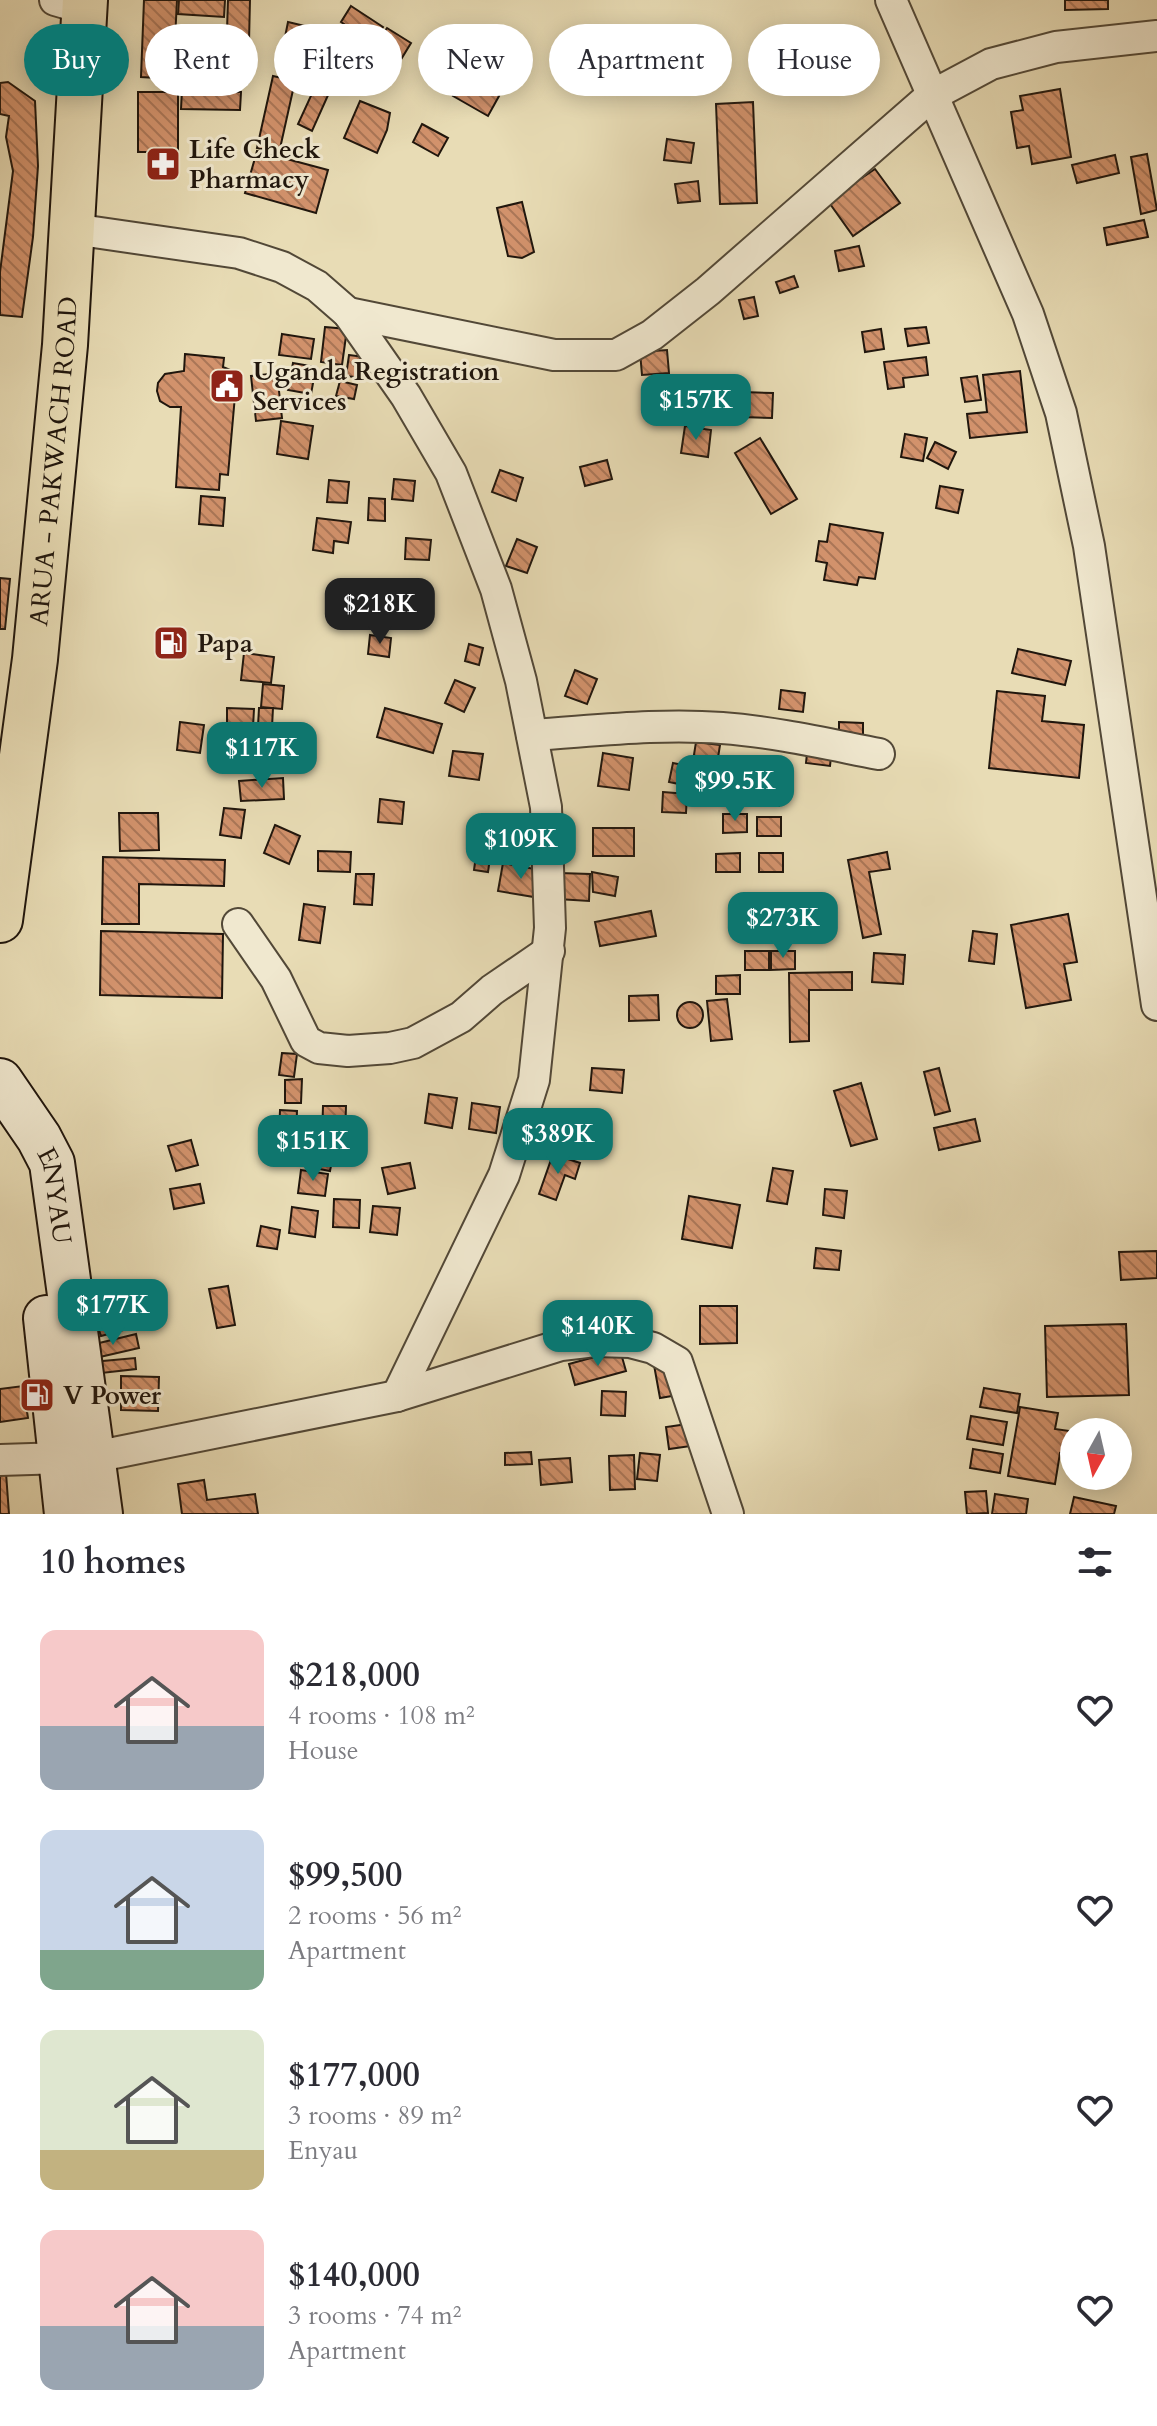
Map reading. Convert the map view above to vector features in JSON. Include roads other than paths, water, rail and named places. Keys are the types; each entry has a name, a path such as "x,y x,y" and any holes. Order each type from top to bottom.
{"main road":[{"name":"ARUA - PAKWACH ROAD","path":"0,920 5,843 35,659 64,361 73,229 75,3"}],"street":[{"path":"891,0 1028,314 1061,413 1089,546 1157,1005"},
{"path":"348,313 554,355 616,355 652,335 708,291 931,96 991,64 1056,47 1157,36"},
{"path":"73,229 239,253 282,267 317,286 348,313 406,396 451,473 496,589 521,681 546,807 549,951 534,1080 504,1175 397,1396"},
{"path":"532,735 656,727 720,727 780,734 879,754"},
{"path":"238,924 276,979 306,1041 319,1048 348,1051 413,1043 461,1017 492,990 549,951"},
{"name":"ENYAU","path":"0,1081 39,1138 52,1163 77,1458 67,1514"},
{"name":"ENYAU","path":"0,1133 27,1174 34,1198 77,1458 100,1514"},
{"path":"0,1460 77,1458 397,1396 561,1345 618,1342 653,1348 677,1362 728,1514"}],"place":[{"name":"Life Check Pharmacy","path":"163,164"},
{"name":"Uganda Registration Services","path":"227,386"},
{"name":"Papa","path":"171,643"},
{"name":"V Power","path":"37,1395"}]}
